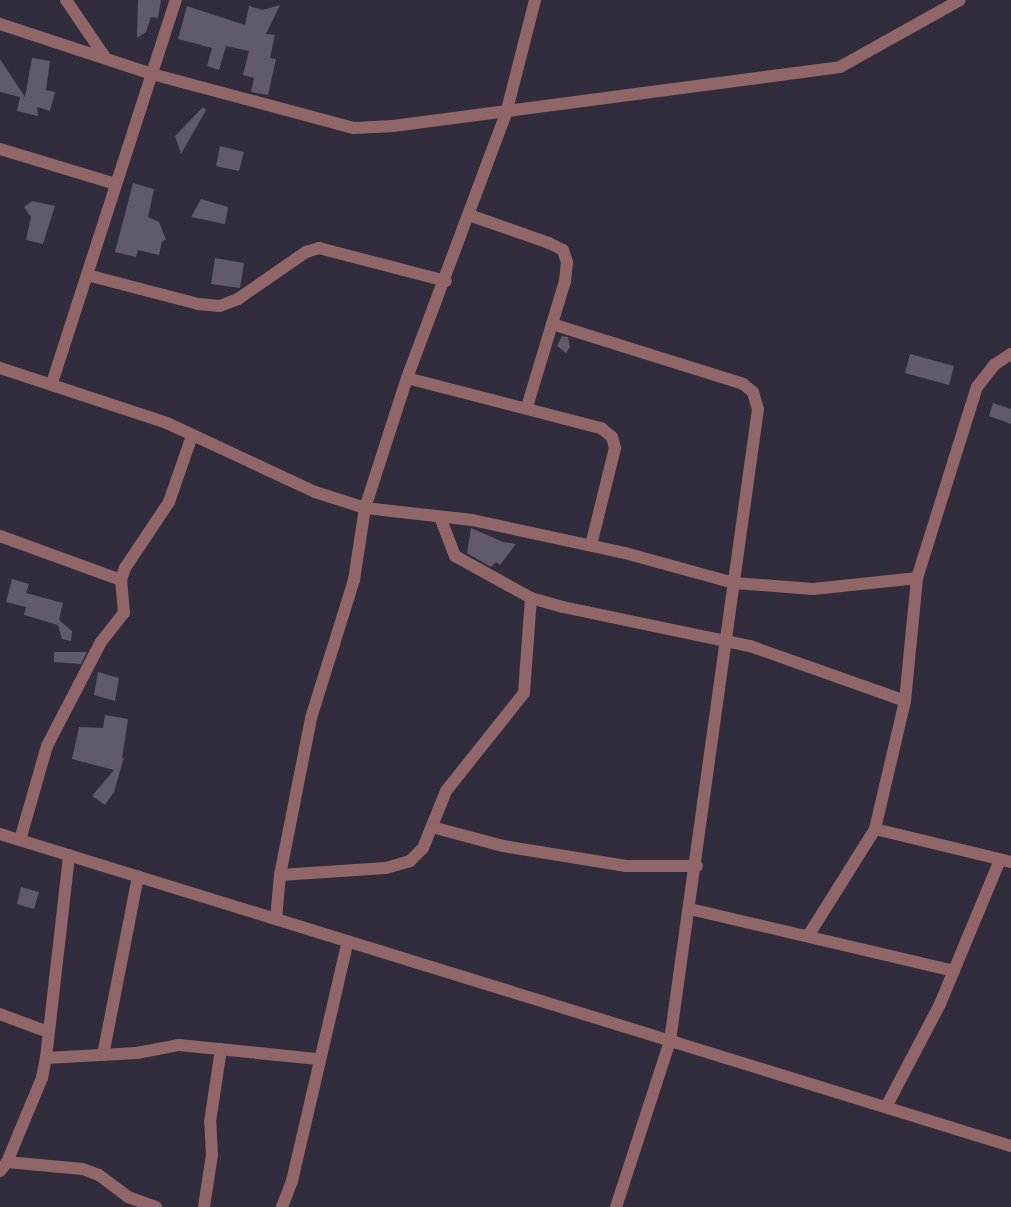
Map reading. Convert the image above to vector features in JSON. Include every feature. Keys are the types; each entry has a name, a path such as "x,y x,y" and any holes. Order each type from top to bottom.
{"street":[{"path":"66,0 104,56"},
{"path":"52,384 176,0"},
{"path":"276,919 280,875 311,718 354,580 365,508 407,378 446,281 507,110 535,0"},
{"path":"0,24 104,56 152,74 354,128 840,67 960,0"},
{"path":"0,162 2,149 116,184"},
{"path":"469,215 563,250 567,262 565,281 527,407"},
{"path":"87,275 198,304 220,306 238,298 306,252 319,248 446,281"},
{"path":"552,324 743,384 753,392 758,409 734,583 724,640 697,866 670,1040 616,1207"},
{"path":"808,936 875,829 905,701 917,578 977,387 994,365 1011,354"},
{"path":"0,368 167,424 315,492 365,508 440,517 591,546 734,583 813,589 917,578"},
{"path":"407,378 527,407 601,428 612,437 615,448 591,546"},
{"path":"20,840 47,746 105,635 124,613 121,580 125,568 169,502 192,436"},
{"path":"440,517 455,556 531,598 563,607 750,646 905,701"},
{"path":"0,536 121,580"},
{"path":"280,875 386,868 410,861 423,848 446,791 524,693 531,598"},
{"path":"432,827 503,846 626,866 697,866"},
{"path":"875,829 1005,861 940,1004 886,1107"},
{"path":"0,834 1011,1146"},
{"path":"69,855 46,1058 42,1078 4,1166 83,1168 99,1175 128,1202 156,1207"},
{"path":"103,1055 138,876"},
{"path":"690,909 954,972"},
{"path":"282,1207 292,1181 318,1059 348,941"},
{"path":"0,1014 48,1032"},
{"path":"46,1058 103,1055 179,1045 318,1059"},
{"path":"204,1207 212,1155 210,1122 221,1049"}],"building":[{"path":"138,0 161,0 158,18 151,17 146,32 137,38"},
{"path":"280,5 266,34 275,35 270,58 276,59 268,95 251,92 254,78 243,75 249,51 226,46 219,70 207,66 212,48 178,39 187,6 245,25 249,6 263,10"},
{"path":"32,58 50,61 46,90 55,92 50,111 37,107 38,116 17,111 20,97 0,92 0,59 25,97"},
{"path":"203,107 206,110 181,154 175,136"},
{"path":"220,146 244,152 239,171 216,166"},
{"path":"133,183 154,189 148,217 159,222 166,240 162,241 159,255 138,250 136,257 115,252"},
{"path":"201,199 228,207 225,224 191,217"},
{"path":"32,201 55,206 43,244 26,240 31,217 24,207"},
{"path":"215,258 244,263 240,288 211,284"},
{"path":"562,336 568,337 570,347 566,353 557,346"},
{"path":"910,354 954,366 949,385 905,373"},
{"path":"993,403 1011,409 1011,424 989,416"},
{"path":"471,528 503,542 516,544 500,565 496,562 491,567 467,553"},
{"path":"12,579 29,584 26,593 63,603 59,620 72,631 71,641 62,639 58,625 24,615 26,607 6,602"},
{"path":"54,652 87,652 81,664 54,662"},
{"path":"98,672 119,678 115,701 94,695"},
{"path":"105,715 128,719 122,759 124,757 114,792 105,805 92,796 114,770 72,759 79,727 103,728"},
{"path":"21,887 39,892 34,909 17,904"}]}
